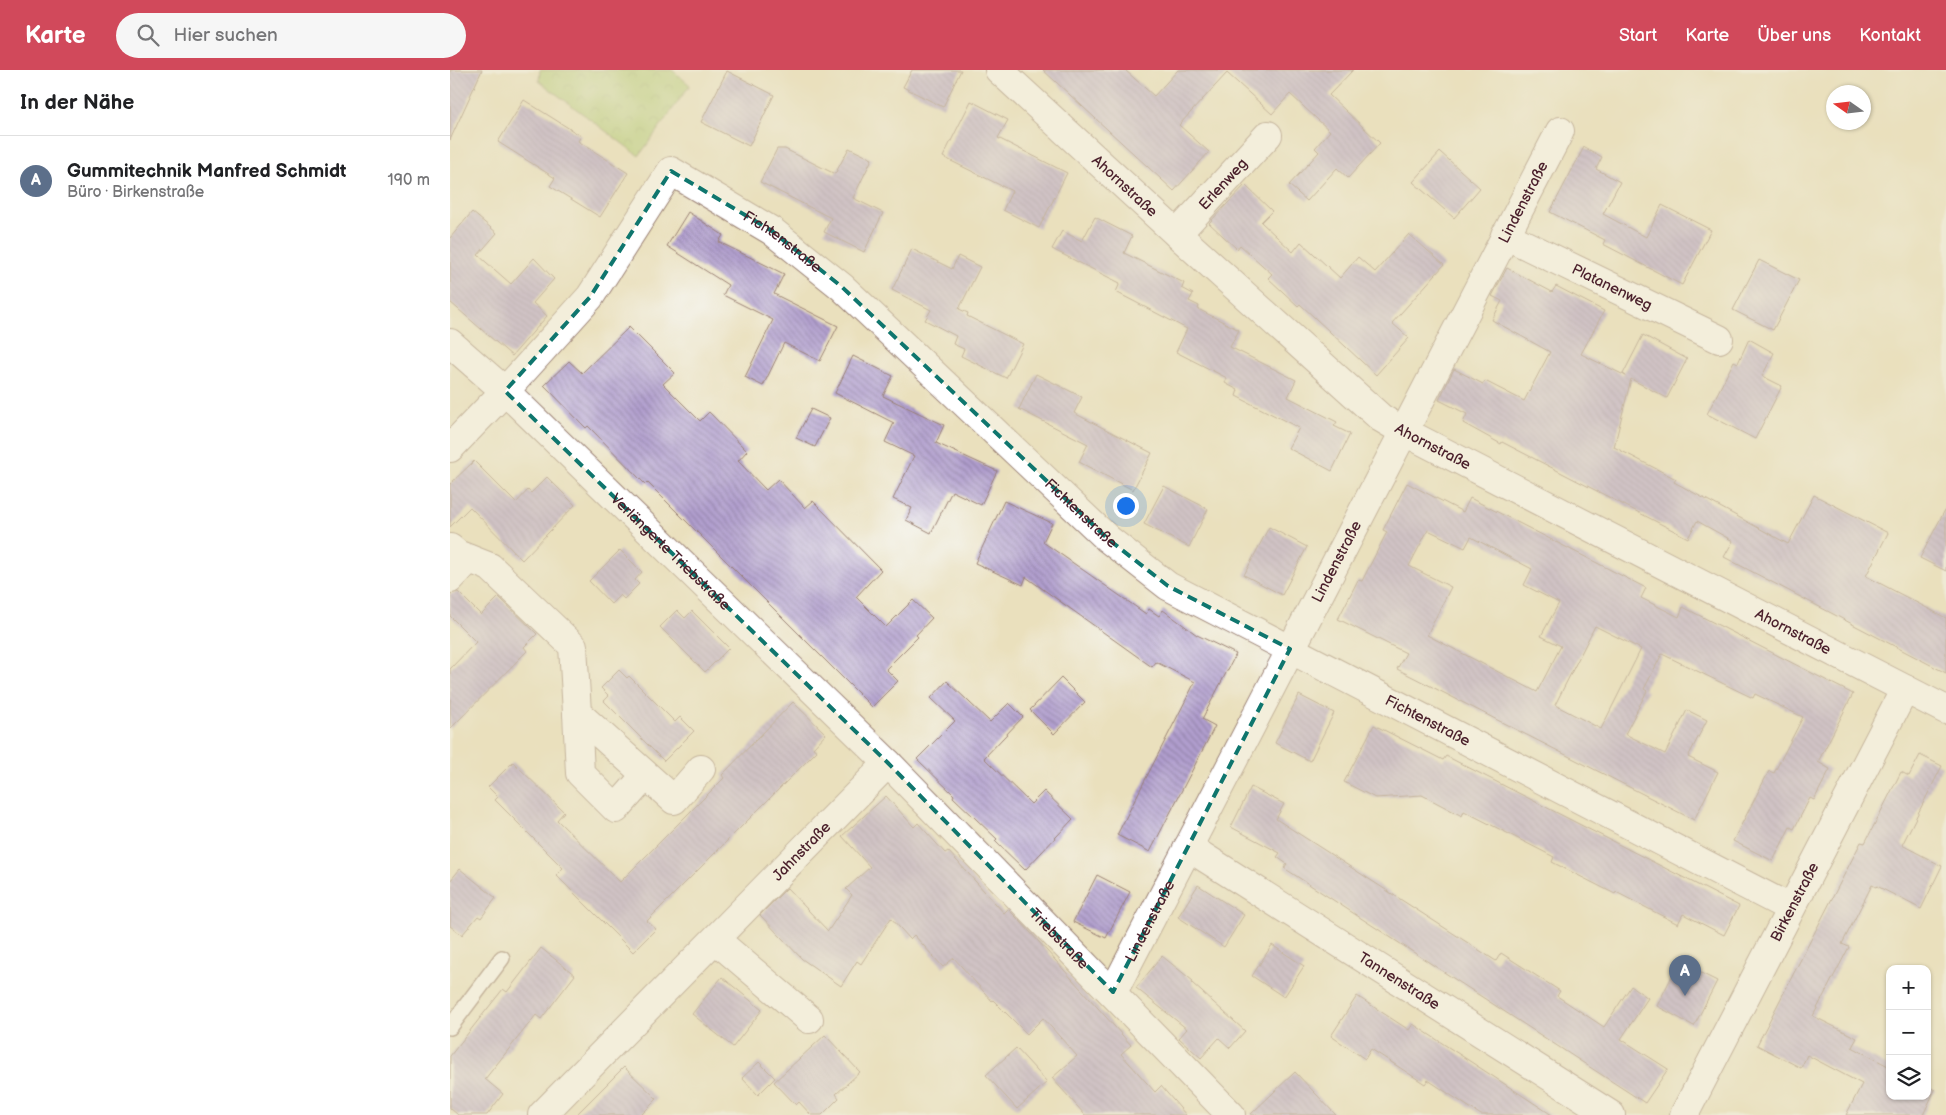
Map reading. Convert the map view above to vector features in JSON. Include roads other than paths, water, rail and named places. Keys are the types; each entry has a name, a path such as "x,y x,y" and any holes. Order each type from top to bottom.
{"street":[{"name":"Ahornstraße","path":"1004,72 1177,234 1380,418 1946,710"},
{"name":"Lindenstraße","path":"1113,992 1560,130"},
{"name":"Erlenweg","path":"1177,234 1268,135"},
{"name":"Fichtenstraße","path":"505,391 590,297 671,171 772,231 842,287 1108,539 1168,586 1790,908"},
{"name":"Platanenweg","path":"1505,235 1719,339"},
{"name":"Verlängerte Triebstraße","path":"450,343 505,391 888,763"},
{"path":"450,448 505,391"},
{"path":"450,579 460,553 490,568 573,646 580,773 616,809 646,776"},
{"name":"Birkenstraße","path":"1684,1115 1905,689"},
{"path":"577,713 674,800 701,769"},
{"name":"Jahnstraße","path":"542,1115 888,763"},
{"name":"Triebstraße","path":"888,763 1231,1115"},
{"name":"Tannenstraße","path":"1188,847 1611,1115"},
{"path":"716,940 809,1019"}],"lane":[{"path":"450,1027 502,958"}],"place":[{"name":"Gummitechnik Manfred Schmidt","path":"1685,996"}]}
